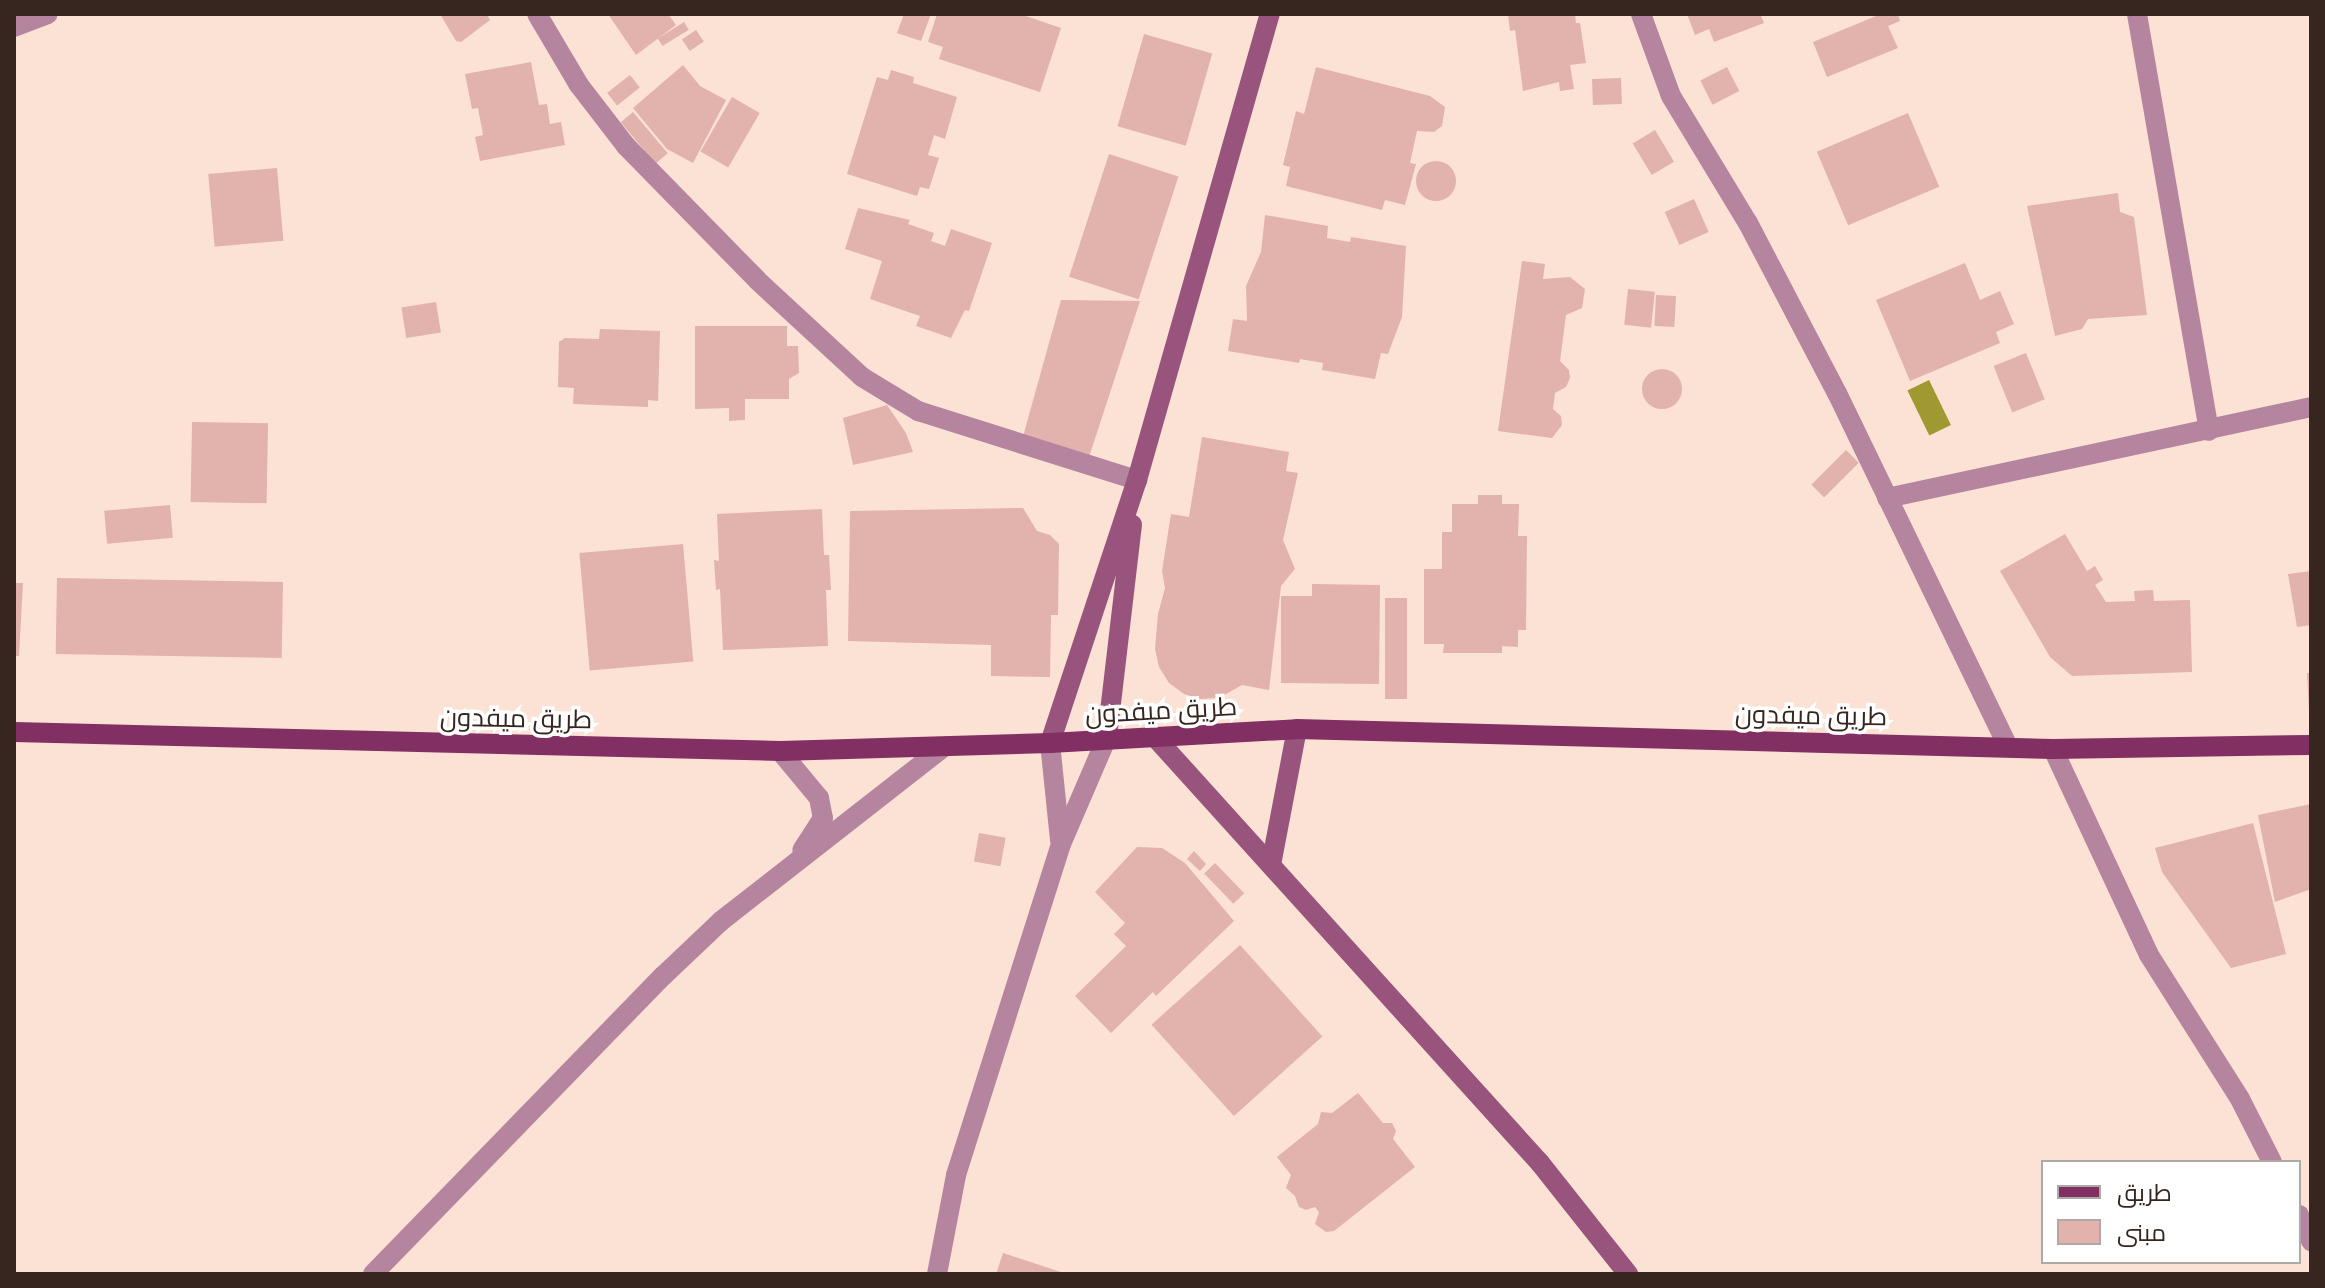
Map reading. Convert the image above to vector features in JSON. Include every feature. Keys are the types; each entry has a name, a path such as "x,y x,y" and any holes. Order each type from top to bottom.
{"main road":[{"name":"طريق ميفدون","path":"14,732 780,751 1050,743 1107,737 1297,729 2053,749 2311,745"}],"street":[{"path":"14,27 48,14"},
{"path":"537,14 579,85 626,146 757,280 862,377 918,411 1137,480"},
{"path":"1061,844 1050,743 1137,480 1270,14"},
{"path":"1641,14 1671,96 1748,223 2008,746"},
{"path":"2137,14 2209,431"},
{"path":"1887,498 2311,407"},
{"path":"937,1274 956,1175 1061,844 1107,737 1137,480"},
{"path":"1271,865 1297,729"},
{"path":"1153,735 1540,1163 1628,1274"},
{"path":"373,1274 663,976 721,921 944,747"},
{"path":"2053,749 2149,955 2240,1099 2271,1160"},
{"path":"780,751 819,798 823,818 790,867"},
{"path":"2301,1219 2311,1241"}],"shaded area":[{"path":"1929,380 1951,425 1929,435 1907,391"}],"building":[{"path":"440,14 487,14 490,20 461,42 456,41"},
{"path":"608,14 668,14 676,25 636,55"},
{"path":"904,14 931,14 921,41 897,33"},
{"path":"937,14 1020,14 1061,28 1040,92 939,59 943,47 928,42"},
{"path":"1508,14 1575,14 1576,23 1580,23 1586,63 1570,65 1574,89 1560,91 1559,82 1523,91 1515,30 1510,31"},
{"path":"1687,14 1760,14 1764,23 1714,42 1709,29 1695,35"},
{"path":"1881,14 1898,14 1900,21 1888,26 1898,48 1827,77 1813,42"},
{"path":"684,22 689,30 662,46 658,38"},
{"path":"696,30 704,42 690,51 682,40"},
{"path":"1144,34 1212,54 1186,146 1118,126"},
{"path":"531,62 539,105 547,104 550,124 561,122 565,145 480,161 475,137 483,135 478,108 472,109 465,74"},
{"path":"683,65 700,86 726,100 693,163 667,149 633,108"},
{"path":"1316,67 1430,96 1445,107 1442,126 1434,132 1417,131 1410,163 1416,164 1405,205 1385,200 1382,210 1286,186 1290,167 1283,165 1296,111 1304,114"},
{"path":"1727,67 1739,91 1713,105 1700,81"},
{"path":"891,70 914,77 913,83 957,97 945,139 934,135 928,155 939,158 929,189 920,187 917,196 847,174 877,77 888,80"},
{"path":"630,75 640,88 617,105 607,93"},
{"path":"1621,78 1622,104 1593,105 1592,79"},
{"path":"732,97 760,113 728,168 700,152"},
{"path":"633,112 668,153 655,164 621,122"},
{"path":"1908,113 1939,187 1848,225 1817,152"},
{"path":"1655,130 1674,162 1652,175 1633,143"},
{"path":"1109,154 1178,177 1139,299 1069,277"},
{"path":"1436,161 1450,167 1456,181 1450,195 1436,201 1422,195 1416,181 1422,167"},
{"path":"277,168 283,241 215,247 208,174"},
{"path":"2118,193 2120,212 2134,217 2147,315 2088,319 2082,329 2055,336 2027,206"},
{"path":"1694,199 1709,232 1679,245 1665,212"},
{"path":"858,208 910,220 908,224 934,233 931,241 945,246 951,229 992,243 969,311 965,310 951,338 916,326 920,316 870,299 882,261 845,249"},
{"path":"1265,215 1328,226 1327,238 1350,242 1351,237 1406,246 1402,317 1388,354 1381,353 1375,379 1322,370 1323,363 1300,359 1299,363 1228,351 1233,319 1247,321 1246,286 1261,252"},
{"path":"1522,261 1545,264 1543,279 1570,277 1585,289 1582,308 1566,315 1560,361 1569,370 1570,378 1566,387 1555,393 1553,409 1561,416 1562,425 1552,438 1498,431"},
{"path":"1965,263 1980,300 2000,291 2014,324 1996,332 2000,343 1910,381 1876,300"},
{"path":"1628,289 1655,292 1651,328 1624,325"},
{"path":"1656,295 1676,296 1674,327 1654,326"},
{"path":"1061,300 1140,301 1088,460 1022,440"},
{"path":"436,302 441,333 406,338 401,307"},
{"path":"695,326 787,326 787,346 798,346 799,373 789,379 789,399 745,399 745,420 729,421 729,408 695,409"},
{"path":"600,329 660,331 658,401 648,400 648,407 573,404 574,388 558,387 559,342 565,338 599,339"},
{"path":"2026,353 2045,399 2012,412 1994,366"},
{"path":"1662,369 1676,375 1682,389 1676,403 1662,409 1648,403 1642,389 1648,375"},
{"path":"887,405 906,433 913,452 853,465 843,418"},
{"path":"192,422 268,423 267,503 191,502"},
{"path":"1202,437 1289,452 1286,471 1298,473 1283,540 1295,569 1281,586 1269,690 1242,685 1219,698 1201,699 1184,694 1169,683 1159,667 1155,649 1158,614 1165,588 1162,571 1171,514 1189,517"},
{"path":"1846,450 1859,463 1824,497 1811,485"},
{"path":"1478,495 1502,495 1502,504 1519,504 1518,536 1527,536 1526,630 1518,630 1518,647 1502,646 1502,653 1443,653 1444,644 1424,644 1424,569 1442,569 1442,532 1452,532 1452,504 1478,504"},
{"path":"170,505 173,538 107,544 104,511"},
{"path":"1023,508 1037,531 1050,535 1059,544 1058,615 1051,615 1050,677 991,676 991,645 848,641 850,511"},
{"path":"822,509 824,555 829,555 831,590 826,590 828,646 723,650 720,589 716,590 714,560 719,561 717,514"},
{"path":"2065,534 2087,571 2095,566 2103,580 2095,585 2106,602 2135,601 2134,591 2153,590 2154,601 2190,600 2192,672 2072,676 2050,657 2000,571"},
{"path":"683,544 693,662 590,671 579,553"},
{"path":"2311,571 2311,625 2297,627 2288,574"},
{"path":"57,578 283,582 282,658 56,654"},
{"path":"14,583 23,583 19,656 14,656"},
{"path":"1312,584 1380,585 1379,684 1281,683 1281,596 1312,596"},
{"path":"1385,598 1407,598 1407,699 1385,699"},
{"path":"2307,673 2311,673 2311,709 2309,709"},
{"path":"2311,804 2311,889 2275,902 2258,815"},
{"path":"2253,823 2286,954 2231,968 2162,872 2155,848"},
{"path":"979,833 1006,838 1001,866 974,862"},
{"path":"1137,847 1162,848 1185,863 1234,921 1156,996 1153,992 1111,1033 1075,996 1126,946 1114,934 1125,923 1095,892"},
{"path":"1194,851 1206,864 1200,871 1187,859"},
{"path":"1215,863 1244,893 1233,904 1204,873"},
{"path":"1240,945 1322,1036 1234,1116 1152,1025"},
{"path":"1358,1093 1383,1123 1392,1123 1396,1131 1393,1139 1415,1167 1334,1231 1326,1232 1315,1224 1319,1212 1315,1207 1306,1210 1299,1207 1295,1196 1286,1188 1291,1175 1277,1157 1318,1124 1321,1112 1332,1113"},
{"path":"1003,1253 1064,1273 1064,1274 996,1274"}]}
